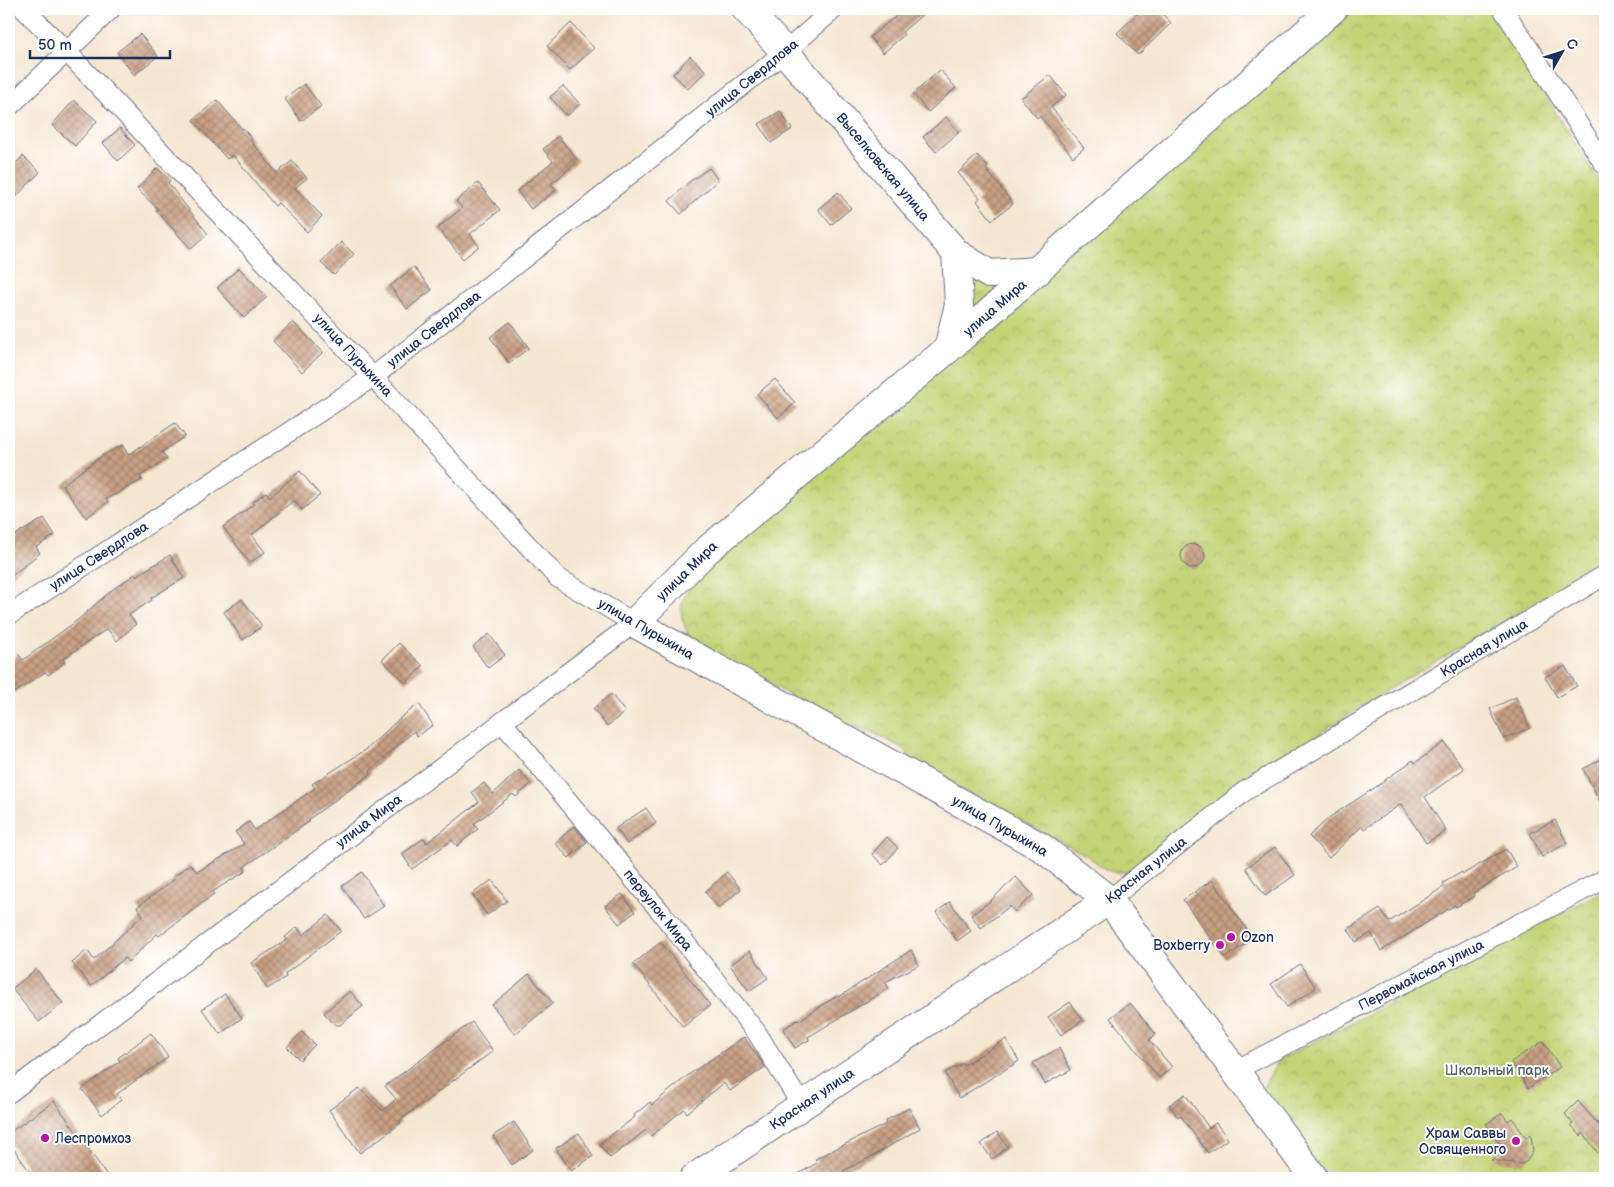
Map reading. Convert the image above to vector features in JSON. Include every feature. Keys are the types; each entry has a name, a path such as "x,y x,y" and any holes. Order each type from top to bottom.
{"street":[{"name":"улица Пурыхина","path":"24,9 68,52 373,377 558,578 634,623 1042,847 1109,900 1314,1178"},
{"path":"9,107 111,9"},
{"name":"Выселковская улица","path":"746,9 786,52 956,253 989,274 1038,271"},
{"name":"улица Свердлова","path":"9,615 373,377 786,52 834,9"},
{"name":"улица Мира","path":"11,1086 634,623 706,551 948,349 1333,9"},
{"path":"1503,9 1605,165"},
{"path":"948,349 959,305 956,253"},
{"name":"Красная улица","path":"694,1178 1109,900 1245,790 1605,575"},
{"name":"переулок Мира","path":"502,722 660,911 757,1033 802,1106"},
{"name":"Первомайская улица","path":"1236,1070 1605,879"}],"green space":[{"path":"1348,9 1491,9 1605,191 1605,561 1388,690 1240,784 1141,866 1124,872 1107,870 1088,856 917,766 904,749 872,732 838,722 691,640 683,620 682,605 688,590 701,573"},
{"path":"970,277 1002,285 970,314"},
{"name":"Школьный парк","path":"1605,890 1605,1178 1326,1178 1262,1089 1279,1060"}],"building":[{"path":"905,9 929,9 902,32 904,35 883,53 870,37"},
{"path":"1142,9 1158,9 1171,23 1138,55 1117,33"},
{"path":"571,23 594,48 570,70 547,46"},
{"path":"140,34 158,56 134,75 117,52"},
{"path":"690,56 706,71 688,89 673,74"},
{"path":"940,70 956,88 928,112 913,94"},
{"path":"1050,75 1066,95 1051,107 1084,148 1073,157 1040,116 1037,118 1021,98"},
{"path":"304,84 321,106 301,121 285,99"},
{"path":"563,86 580,104 567,116 550,97"},
{"path":"74,100 97,121 75,146 52,125"},
{"path":"217,100 243,128 252,139 250,140 277,173 292,161 307,178 295,188 322,216 307,232 278,203 275,206 233,155 227,159 193,120"},
{"path":"780,111 792,129 771,143 759,124"},
{"path":"946,117 959,132 936,152 923,137"},
{"path":"120,128 135,145 118,161 103,143"},
{"path":"558,136 578,161 551,184 556,190 531,209 517,191 553,161 543,149"},
{"path":"977,155 988,167 986,169 1013,204 992,220 977,201 980,198 958,173"},
{"path":"23,156 40,172 9,204 9,170"},
{"path":"157,168 170,180 168,183 208,234 191,249 156,210 158,209 137,189"},
{"path":"709,168 718,180 681,214 669,201 688,183"},
{"path":"478,183 500,210 470,234 479,246 463,259 438,228 462,208 456,201"},
{"path":"838,192 851,208 831,225 818,209"},
{"path":"341,242 354,254 334,275 321,263"},
{"path":"414,267 432,290 407,309 390,286"},
{"path":"239,268 267,297 244,318 217,288"},
{"path":"293,322 323,352 302,372 273,341"},
{"path":"510,322 529,348 509,363 490,337"},
{"path":"775,379 795,403 778,418 757,394"},
{"path":"175,423 185,436 162,452 167,459 140,476 142,480 106,499 108,502 86,518 62,485 103,455 123,445 128,455"},
{"path":"300,471 320,495 302,510 294,500 252,535 265,552 250,563 223,527 254,504 253,502 266,492 270,497"},
{"path":"44,518 55,535 36,547 40,553 9,578 9,541 22,530"},
{"path":"1193,544 1201,548 1205,556 1201,564 1193,568 1185,564 1181,556 1185,548"},
{"path":"170,555 184,578 151,598 152,600 129,615 136,624 117,641 107,629 63,659 65,662 48,675 45,672 14,693 9,685 9,661 18,654 23,660 79,619 113,589 135,574 136,576"},
{"path":"242,599 262,626 243,640 224,612"},
{"path":"489,634 505,655 488,668 473,647"},
{"path":"399,643 423,666 406,683 382,660"},
{"path":"1565,666 1577,686 1557,697 1545,677"},
{"path":"611,694 625,712 607,726 593,709"},
{"path":"1516,697 1530,728 1504,739 1490,709"},
{"path":"419,704 433,725 417,736 414,731 370,771 371,774 309,819 310,821 244,867 246,871 212,892 214,894 159,936 157,934 128,962 125,958 91,986 72,963 87,950 94,960 143,915 137,907 175,879 173,877 190,864 197,872 244,844 235,832 249,822 255,830 315,788 312,784 367,749 400,718"},
{"path":"1444,742 1464,769 1425,797 1446,831 1426,843 1401,804 1364,829 1362,826 1329,858 1309,836 1330,817 1413,760 1415,763"},
{"path":"1605,757 1605,811 1583,769"},
{"path":"519,770 531,784 516,797 513,794 474,824 478,829 457,846 452,840 412,869 402,854 424,838 427,843 479,802 472,792 484,783 493,794"},
{"path":"646,808 656,823 627,844 616,828"},
{"path":"1555,820 1567,843 1542,857 1530,833"},
{"path":"574,826 587,842 569,858 555,843"},
{"path":"887,837 898,848 883,865 872,854"},
{"path":"1275,847 1295,875 1265,896 1246,868"},
{"path":"1506,849 1517,867 1473,893 1475,896 1456,907 1455,905 1381,951 1371,933 1356,942 1348,929 1380,909 1389,922 1445,886 1443,883 1462,872 1463,874"},
{"path":"362,872 384,906 364,919 342,886"},
{"path":"727,872 741,889 719,908 705,892"},
{"path":"1016,877 1033,895 1015,912 1010,906 981,928 971,915 989,902"},
{"path":"492,880 507,901 487,915 472,894"},
{"path":"1212,880 1253,938 1225,958 1183,900"},
{"path":"622,894 635,912 619,924 605,906"},
{"path":"950,902 971,931 957,941 936,912"},
{"path":"328,915 341,931 285,974 286,977 267,989 251,963 287,940 285,937 297,927 303,935"},
{"path":"661,942 710,1005 683,1027 633,964"},
{"path":"911,950 919,965 885,982 889,988 808,1037 809,1040 795,1048 783,1029 838,995 839,997"},
{"path":"750,951 768,978 749,991 730,965"},
{"path":"1300,964 1316,988 1287,1007 1271,984"},
{"path":"36,969 63,1003 39,1022 12,989"},
{"path":"529,974 553,1003 515,1034 492,1005"},
{"path":"350,991 363,1006 340,1025 335,1025 324,1013"},
{"path":"225,994 242,1018 220,1034 202,1009"},
{"path":"1070,1002 1083,1020 1061,1035 1048,1017"},
{"path":"1130,1003 1156,1034 1149,1040 1172,1067 1159,1078 1110,1018"},
{"path":"472,1022 493,1051 399,1121 401,1123 360,1153 329,1110 359,1088 383,1111 396,1099 385,1086"},
{"path":"302,1032 315,1045 300,1060 287,1047"},
{"path":"151,1033 168,1057 117,1094 121,1100 102,1115 82,1089 120,1061 118,1058"},
{"path":"744,1037 765,1067 730,1091 724,1083 687,1113 684,1109 651,1136 646,1130 610,1158 599,1144 635,1117 634,1115 650,1102 652,1105 691,1073"},
{"path":"1006,1039 1019,1061 959,1098 945,1073 963,1063 964,1065"},
{"path":"1543,1041 1560,1067 1528,1088 1511,1062"},
{"path":"1059,1048 1071,1070 1045,1084 1033,1063"},
{"path":"1185,1094 1209,1128 1216,1123 1228,1139 1208,1153 1180,1115 1178,1117 1169,1105"},
{"name":"Леспромхоз","path":"54,1101 109,1178 34,1178 9,1142 9,1133"},
{"path":"1578,1101 1605,1132 1605,1162 1583,1133 1581,1136 1571,1125 1573,1124 1565,1114"},
{"path":"909,1108 920,1128 873,1156 843,1171 847,1178 791,1178 817,1163 815,1159 886,1124 885,1121"},
{"name":"Храм Саввы Освященного","path":"1502,1113 1508,1121 1512,1118 1526,1138 1531,1134 1533,1152 1526,1162 1521,1164 1491,1160 1505,1151 1486,1124"},
{"path":"514,1122 533,1150 512,1165 493,1136"},
{"path":"997,1132 1008,1147 992,1159 981,1144"},
{"path":"579,1133 593,1156 571,1171 556,1148"}],"place":[{"name":"Ozon","path":"1231,937"},
{"name":"Boxberry","path":"1220,945"},
{"name":"Леспромхоз","path":"45,1138"},
{"name":"Храм Саввы Освященного","path":"1516,1141"}]}
